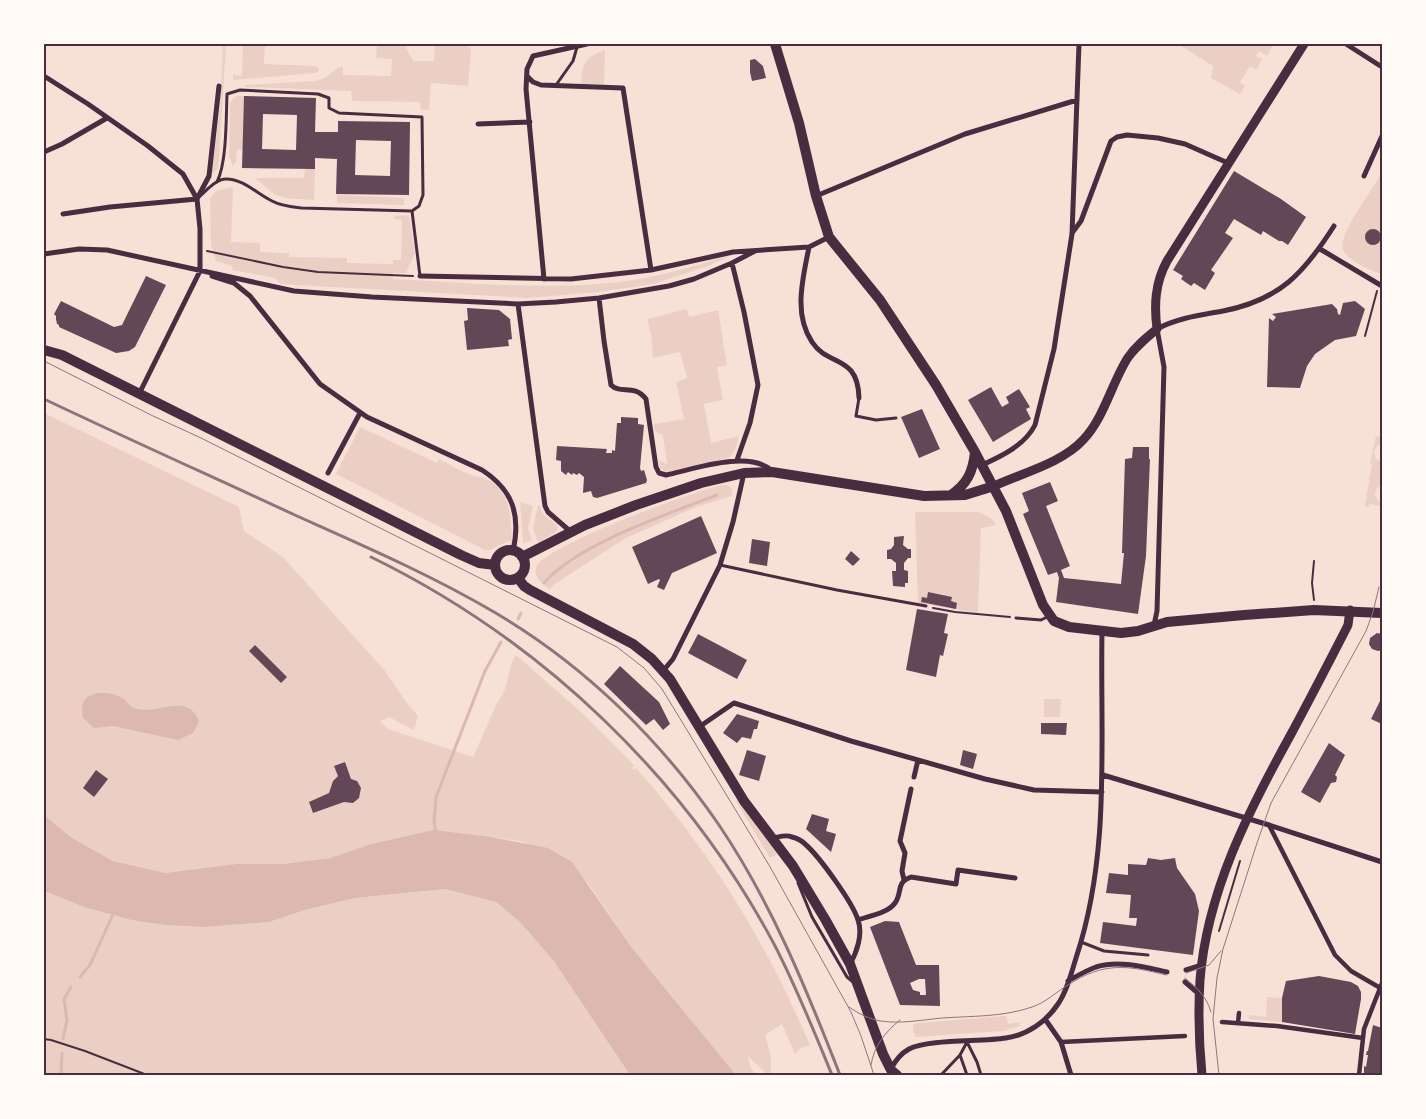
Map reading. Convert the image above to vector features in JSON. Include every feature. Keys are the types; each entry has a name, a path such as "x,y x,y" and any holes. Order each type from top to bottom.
{"main road":[{"path":"775,44 799,123 816,196 829,237 880,300 936,385 994,486 1006,511 1043,605 1054,621 1065,626 1102,632 1132,632 1176,621 1244,614 1314,610 1350,610 1382,613"},
{"path":"44,350 62,355 461,556 495,565"},
{"path":"950,496 962,487 968,479 975,452"},
{"path":"522,557 571,532 636,505 715,478 744,472 772,472 924,496 950,496 973,493 994,486"},
{"path":"513,551 522,557 524,568 518,578 512,580 504,579 497,572 495,565 497,558 502,553 513,551"},
{"path":"518,578 530,590 633,644 647,655 666,675 744,801 793,866 850,964 882,1054 892,1073"}],"street":[{"path":"544,279 526,88 529,62 533,56 587,44"},
{"path":"982,465 999,457 1031,434 1035,425 1054,349 1072,234 1079,44"},
{"path":"1154,626 1157,611 1164,374 1155,305 1158,285 1163,269 1304,44"},
{"path":"1346,44 1382,68"},
{"path":"44,76 148,146 183,174 197,199 200,271 139,394"},
{"path":"527,76 533,82 541,85 623,88 651,270"},
{"path":"197,199 209,176 219,86"},
{"path":"816,196 966,134 1077,100"},
{"path":"44,152 62,144 107,118"},
{"path":"478,124 530,122"},
{"path":"1072,234 1081,221 1111,141 1117,137 1127,135 1158,138 1185,144 1228,163"},
{"path":"1364,176 1382,139"},
{"path":"63,214 110,207 197,199"},
{"path":"994,486 1054,460 1078,445 1093,426 1128,358 1140,344 1157,330 1174,321 1230,310 1268,296 1282,288 1298,275 1320,248 1334,226"},
{"path":"420,276 571,279 651,270 733,252 808,247 829,237"},
{"path":"808,247 800,294 801,310 808,337 813,345 848,367 857,383 858,398"},
{"path":"1320,248 1382,286"},
{"path":"44,254 79,249 107,250 294,291 518,304 600,298 669,286 694,279 755,251"},
{"path":"732,263 744,312 758,385 750,423 737,460"},
{"path":"200,271 234,283 250,296 320,384 360,413 482,470 496,480 508,494 514,512 516,535 513,551"},
{"path":"600,298 611,385 616,389 639,391 646,399 656,468 659,473 666,475 737,460 761,463 772,472"},
{"path":"518,304 545,506 552,516 571,532"},
{"path":"328,473 360,413"},
{"path":"666,675 720,564 735,517 744,472"},
{"path":"1202,1075 1199,1035 1202,965 1210,922 1229,859 1244,822 1339,644 1348,624 1350,610"},
{"path":"892,1073 898,1058 913,1048 932,1044 1016,1036 1032,1029 1045,1019 1058,1004 1068,982 1081,942 1093,893 1103,775 1102,632"},
{"path":"699,727 734,703 851,741 985,779 1034,790 1102,792"},
{"path":"914,777 918,760"},
{"path":"1103,775 1244,822 1269,825 1382,862"},
{"path":"904,880 902,870 905,853 900,842 911,789"},
{"path":"1269,825 1335,955 1351,970 1382,987 1364,1029 1359,1075"},
{"path":"773,838 787,835 805,844 838,885 858,920 860,934 856,954 850,964"},
{"path":"858,920 889,908 896,902 900,884 911,877 956,884 958,870 1015,878"},
{"path":"1068,982 1086,971 1102,965 1132,965 1167,972"},
{"path":"1186,970 1202,965"},
{"path":"1185,982 1200,994"},
{"path":"1238,1023 1239,1013"},
{"path":"1045,1019 1061,1042 1071,1075"},
{"path":"1222,1022 1277,1026 1363,1038"},
{"path":"1061,1042 1185,1036"}],"lane":[{"path":"555,85 573,61 577,47"},
{"path":"197,199 217,182 226,179 245,184 269,200 288,206 412,211 419,206 423,195 422,117 339,113 329,108 329,98 318,94 240,90 227,94 223,159 221,174 217,182"},
{"path":"412,211 420,276"},
{"path":"858,398 856,416 876,420 896,418"},
{"path":"720,564 837,590 926,606"},
{"path":"1016,618 1041,620 1049,616"},
{"path":"793,866 812,917 847,977 859,987"},
{"path":"1081,942 1104,951 1148,955"},
{"path":"941,1075 960,1055 967,1042"},
{"path":"967,1042 981,1075"},
{"path":"960,1055 967,1075"}],"path":[{"path":"200,249 283,267 318,272 420,276"},
{"path":"1364,336 1377,291"},
{"path":"1314,560 1312,583 1314,603"},
{"path":"926,606 955,612 1016,618"},
{"path":"1218,933 1242,854"},
{"path":"44,1039 85,1051 147,1075"}],"shaded area":[{"path":"223,44 226,44 219,160 217,170 212,174 220,104"},
{"path":"243,44 265,44 264,64 315,66 319,68 319,71 316,73 233,80 233,75 242,76"},
{"path":"377,44 404,44 413,61 434,61 435,44 462,44 471,48 468,86 431,83 429,110 421,110 420,102 352,101 351,91 245,87 245,85 316,81 325,78 339,67 343,67 343,75 391,76 392,59 376,58"},
{"path":"1178,44 1274,44 1267,56 1259,51 1256,56 1262,59 1256,70 1250,66 1240,82 1245,86 1240,94 1211,78 1213,66"},
{"path":"605,50 604,85 581,84 582,71 586,62 589,58"},
{"path":"237,96 244,96 243,149 237,149 236,162 232,166 231,159 229,159 230,103"},
{"path":"305,169 315,169 314,200 285,198 274,194 256,179 304,178"},
{"path":"1382,172 1382,274 1355,262 1343,250 1343,243 1345,233 1357,211"},
{"path":"233,187 231,242 260,243 260,252 289,253 289,257 347,258 347,263 393,264 393,260 401,260 402,220 394,219 395,216 409,215 415,253 406,273 393,273 393,279 548,286 609,283 652,277 732,255 708,266 653,284 599,292 527,298 280,284 275,278 233,270 232,266 216,261 211,245 210,199 216,191"},
{"path":"337,195 404,198 404,205 337,203"},
{"path":"687,309 689,317 718,310 727,365 717,367 723,400 704,404 711,443 739,436 734,451 728,458 666,472 660,468 659,460 667,464 663,435 655,431 654,424 684,419 676,382 687,378 680,352 653,358 651,333 647,319"},
{"path":"44,413 239,507 244,531 283,557 385,671 418,716 414,730 389,717 380,721 388,729 473,757 502,696 516,655 580,711 634,765 632,768 634,770 636,768 689,832 735,899 755,934 775,970 810,1045 801,1048 795,1054 782,1024 765,1035 771,1059 770,1074 768,1075 748,1056 751,1069 757,1075 736,1075 632,948 588,883 524,842 491,837 368,845 330,858 283,864 236,864 165,873 113,861 72,838 44,815"},
{"path":"360,427 437,463 439,459 467,473 488,480 497,486 506,500 512,541 485,550 336,474"},
{"path":"1376,436 1382,438 1382,443 1377,446 1374,452 1376,459 1382,463 1382,485 1375,494 1381,506 1369,504 1369,507 1365,506 1372,464 1370,463"},
{"path":"722,485 727,485 732,489 732,496 696,507 626,538 553,585 550,590 537,577 537,566 566,545 654,508"},
{"path":"520,502 533,506 528,528 532,541 523,543"},
{"path":"538,505 546,517 554,522 558,528 556,532 538,543 533,528"},
{"path":"915,512 979,512 991,518 996,525 981,528 978,613 918,603"},
{"path":"99,693 116,695 133,707 142,710 171,706 188,708 194,713 199,722 193,733 178,740 113,726 94,728 83,718 82,708 86,698"},
{"path":"1044,699 1061,699 1060,717 1044,717"},
{"path":"738,800 777,854 770,858 736,801"},
{"path":"44,815 72,838 113,861 165,873 236,864 283,864 330,858 368,845 433,830 491,837 548,848 572,862 632,948 736,1075 630,1075 553,960 520,922 496,902 445,889 355,898 305,910 269,922 204,927 165,925 131,920 84,907 44,891"},
{"path":"445,889 496,902 520,922 553,960 630,1075 44,1075 44,891 84,907 131,920 165,925 204,927 269,922 305,910 355,898"},
{"path":"1267,997 1282,998 1282,1022 1249,1019 1249,1015 1266,1017"},
{"path":"1006,1016 1008,1024 1020,1022 1020,1026 1003,1031 916,1037 913,1032 913,1025 917,1023"}],"building":[{"path":"755,59 763,66 766,78 752,81 750,60"},
{"path":"244,96 316,98 315,132 338,132 338,121 410,122 409,195 336,194 337,159 315,158 315,169 242,168","holes":["263,114 297,115 296,150 262,149","356,140 391,141 390,176 355,175"]},
{"path":"1234,171 1281,199 1306,217 1288,245 1263,231 1261,235 1234,219 1225,233 1233,238 1211,270 1215,273 1205,290 1194,283 1191,286 1181,279 1183,276 1173,270"},
{"path":"1370,229 1376,229 1381,234 1379,243 1370,245 1365,240 1365,234"},
{"path":"146,276 166,285 135,347 129,351 116,353 59,327 57,324 54,314 61,301 114,327 122,325"},
{"path":"1355,301 1365,309 1356,336 1335,340 1315,354 1307,366 1300,388 1267,387 1269,318 1273,321 1276,317 1272,314 1332,304 1340,315 1343,303"},
{"path":"467,308 499,310 510,319 512,339 508,340 509,346 467,350 464,321 468,320"},
{"path":"991,387 1002,407 1009,403 1006,397 1019,389 1030,407 1026,409 1031,419 993,442 968,400"},
{"path":"922,409 940,449 919,458 901,417"},
{"path":"621,417 638,418 638,424 644,425 640,468 641,471 644,470 646,483 597,498 593,497 591,491 583,493 584,477 579,473 577,475 573,473 572,475 568,472 566,475 561,471 561,461 556,460 557,446 607,449 606,453 612,453 612,450 615,451 617,423 621,423"},
{"path":"1133,447 1149,447 1150,459 1146,556 1138,614 1056,602 1059,578 1057,572 1048,575 1023,514 1029,511 1022,493 1050,482 1058,501 1046,506 1070,566 1061,570 1064,578 1121,584 1124,553 1122,553 1125,459 1132,458"},
{"path":"701,516 717,553 672,573 664,590 657,587 659,579 648,584 632,547"},
{"path":"904,536 903,545 911,549 911,558 908,558 904,563 904,570 908,571 908,583 905,583 905,587 893,586 892,571 896,571 896,563 891,559 887,559 887,550 891,549 894,545 894,537"},
{"path":"752,539 770,542 767,566 749,563"},
{"path":"851,551 860,559 853,566 845,559"},
{"path":"928,592 952,597 951,601 957,603 956,609 921,602 922,597 927,598"},
{"path":"917,609 948,614 944,633 948,634 943,656 940,655 936,677 906,670"},
{"path":"1377,633 1382,634 1382,650 1378,651 1372,649 1369,644 1370,638"},
{"path":"698,634 747,660 737,679 688,653"},
{"path":"255,645 287,677 281,683 249,651"},
{"path":"620,666 659,702 670,724 663,730 654,719 646,725 604,684"},
{"path":"1380,701 1382,702 1382,724 1371,719"},
{"path":"737,714 759,721 751,739 742,737 737,743 723,733"},
{"path":"1041,723 1067,723 1066,735 1041,734"},
{"path":"1329,743 1345,755 1335,775 1337,777 1336,782 1331,783 1320,803 1301,792"},
{"path":"747,750 766,756 759,781 739,775"},
{"path":"963,750 977,754 973,769 960,765"},
{"path":"345,762 351,779 357,781 361,788 359,798 353,803 344,802 313,813 309,802 329,793 333,781 338,776 334,766"},
{"path":"96,770 108,779 94,797 83,788"},
{"path":"812,814 829,819 826,831 836,834 831,852 806,829"},
{"path":"1148,858 1161,860 1175,858 1177,868 1195,894 1199,911 1193,955 1100,943 1103,922 1136,926 1137,918 1129,918 1131,895 1106,893 1109,873 1128,875 1128,864 1146,865"},
{"path":"885,921 899,922 916,965 939,965 940,1006 900,1005 870,927","holes":["919,979 925,979 926,995 920,995 920,992 913,990 910,983"]},
{"path":"1319,976 1351,982 1358,986 1361,992 1361,999 1355,1034 1282,1022 1282,998 1286,981"},
{"path":"1373,1025 1382,1028 1382,1075 1364,1075 1364,1066 1366,1067 1368,1055 1366,1055"}],"waterway":[{"path":"544,583 578,555 600,543 649,521 717,495"},
{"path":"518,619 521,613"},
{"path":"436,833 434,822 436,797 485,671 501,642"},
{"path":"80,977 90,965 114,912"},
{"path":"63,1039 67,1020 64,999 71,987"},
{"path":"61,1075 62,1053"}],"tram line":[{"path":"44,361 617,647 644,668 662,689 769,865 851,1012 874,1075"},
{"path":"1219,1075 1213,1019 1217,978 1223,949 1257,843 1271,803 1366,631 1379,587"},
{"path":"1186,973 1209,965 1221,951"},
{"path":"849,1007 868,1018 888,1022 999,1014 1037,1005 1081,978 1104,969 1139,969 1166,975"},
{"path":"1185,978 1201,993 1211,1012"},
{"path":"871,1065 872,1058 881,1040 900,1020"}],"railway":[{"path":"44,399 422,573 494,612 527,633 589,680 618,706 671,763 696,793 738,854 786,946 840,1075"},
{"path":"371,557 433,591 493,629 550,672 603,719 652,770 697,825 738,883 782,960 832,1075"}]}
